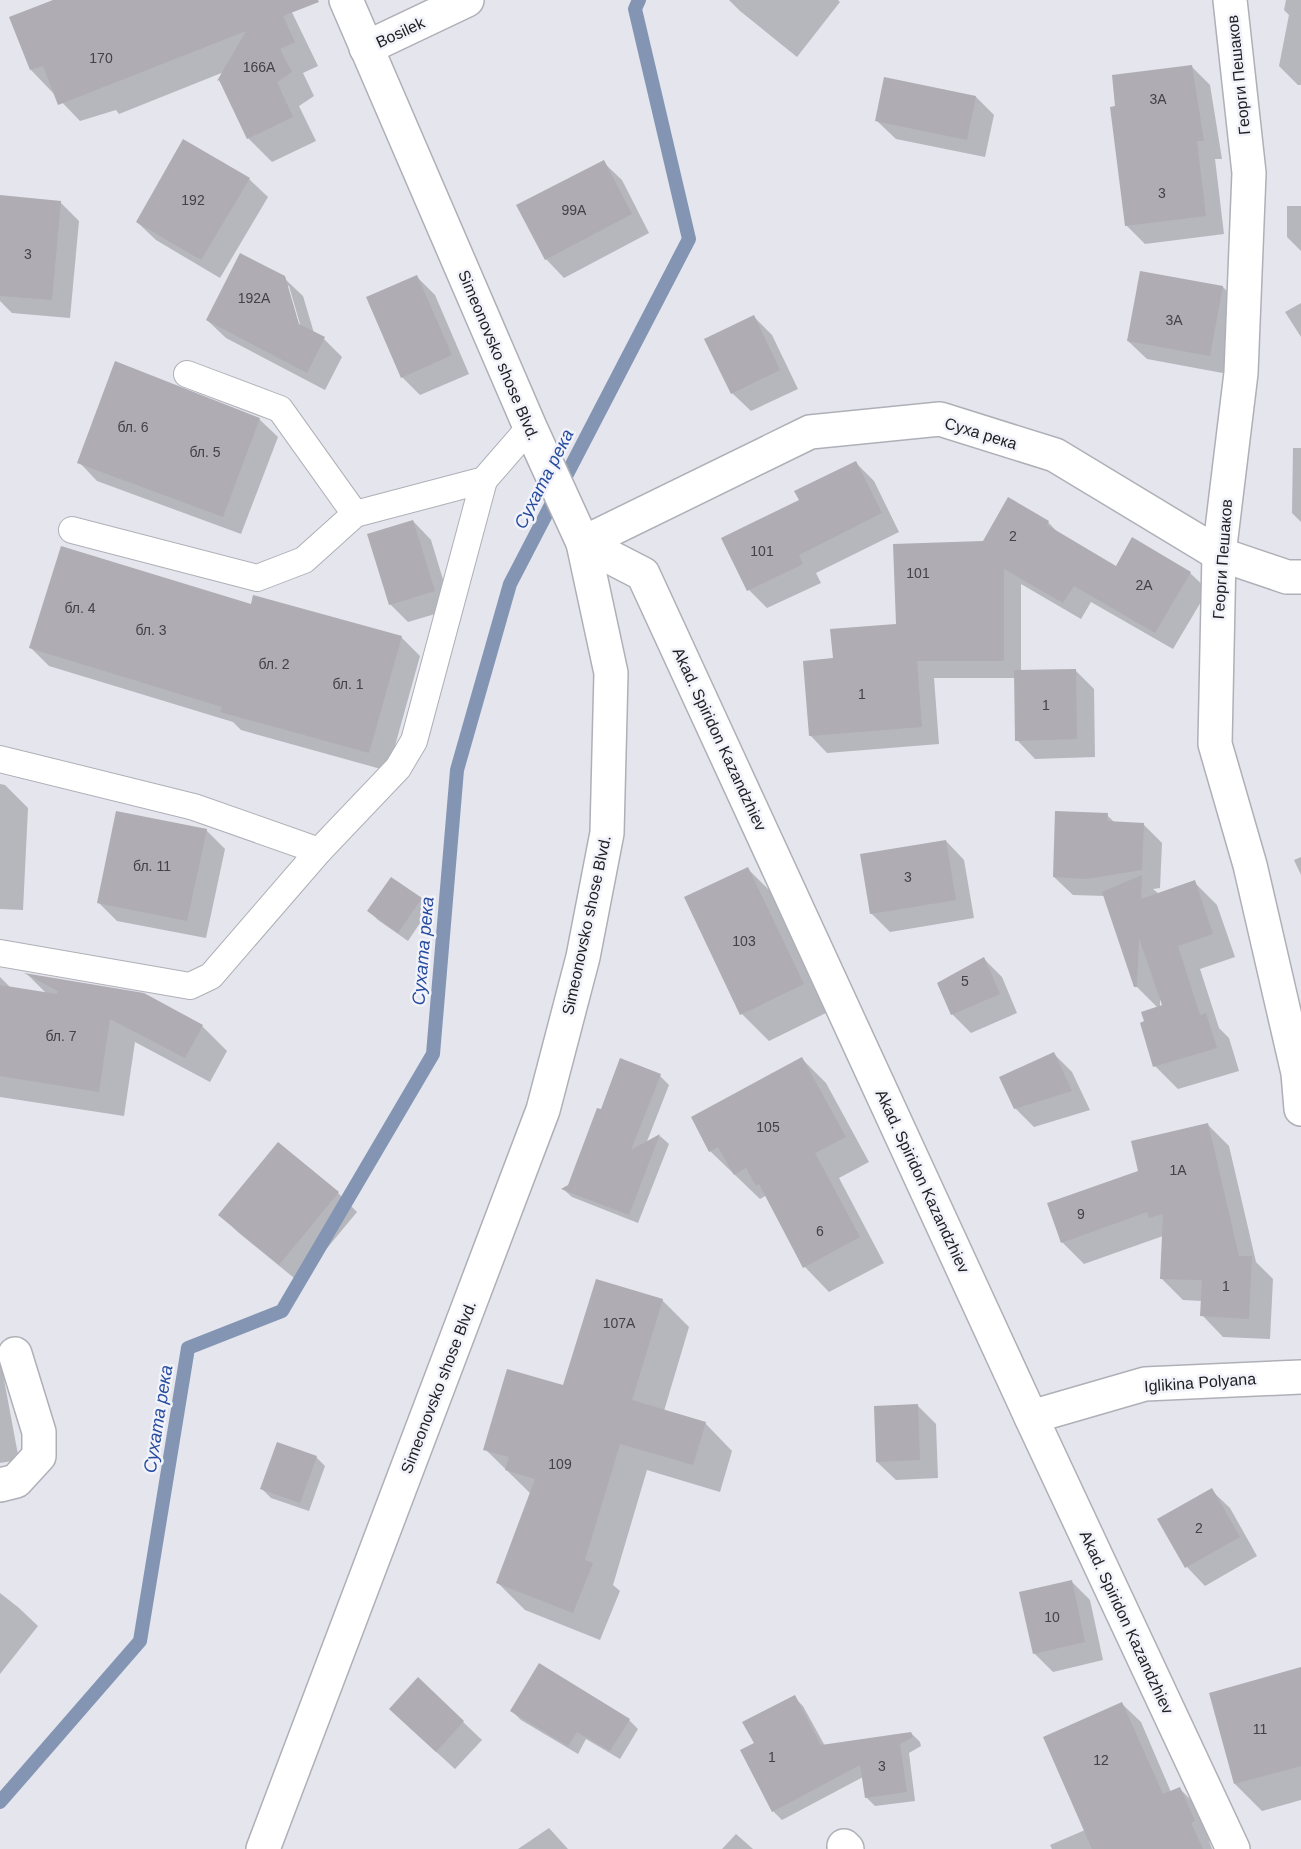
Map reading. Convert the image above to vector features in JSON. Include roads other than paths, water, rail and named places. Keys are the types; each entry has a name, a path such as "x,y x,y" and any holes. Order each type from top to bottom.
{"street":[{"name":"Simeonovsko shose Blvd.","path":"263,1849 543,1110 583,957 607,833 611,673 583,543 530,427 346,0"},
{"name":"Bosilek","path":"366,48 466,0"},
{"name":"Георги Пешаков","path":"1230,0 1249,173 1241,373 1219,554 1215,744 1250,865 1299,1073 1301,1109"},
{"name":"Суха река","path":"583,543 810,432 940,419 1054,455 1219,554 1287,577 1301,577"},
{"name":"Akad. Spiridon Kazandzhiev","path":"583,543 643,574 1233,1849"},
{"path":"0,1485 16,1481 39,1456 39,1432 15,1354"},
{"name":"Iglikina Polyana","path":"1032,1417 1145,1384 1301,1377"}],"lane":[{"path":"187,374 280,410 355,514"},
{"path":"0,953 190,986 211,976 320,851 398,768 414,741 484,480 530,427"},
{"path":"72,530 257,578 304,560 355,514 484,480"},
{"path":"0,759 194,807 320,851"}],"waterway":[{"name":"Сухата река","path":"0,1802 140,1641 188,1348 282,1311 433,1054 457,770 510,584 689,239 635,9 639,0"}]}
